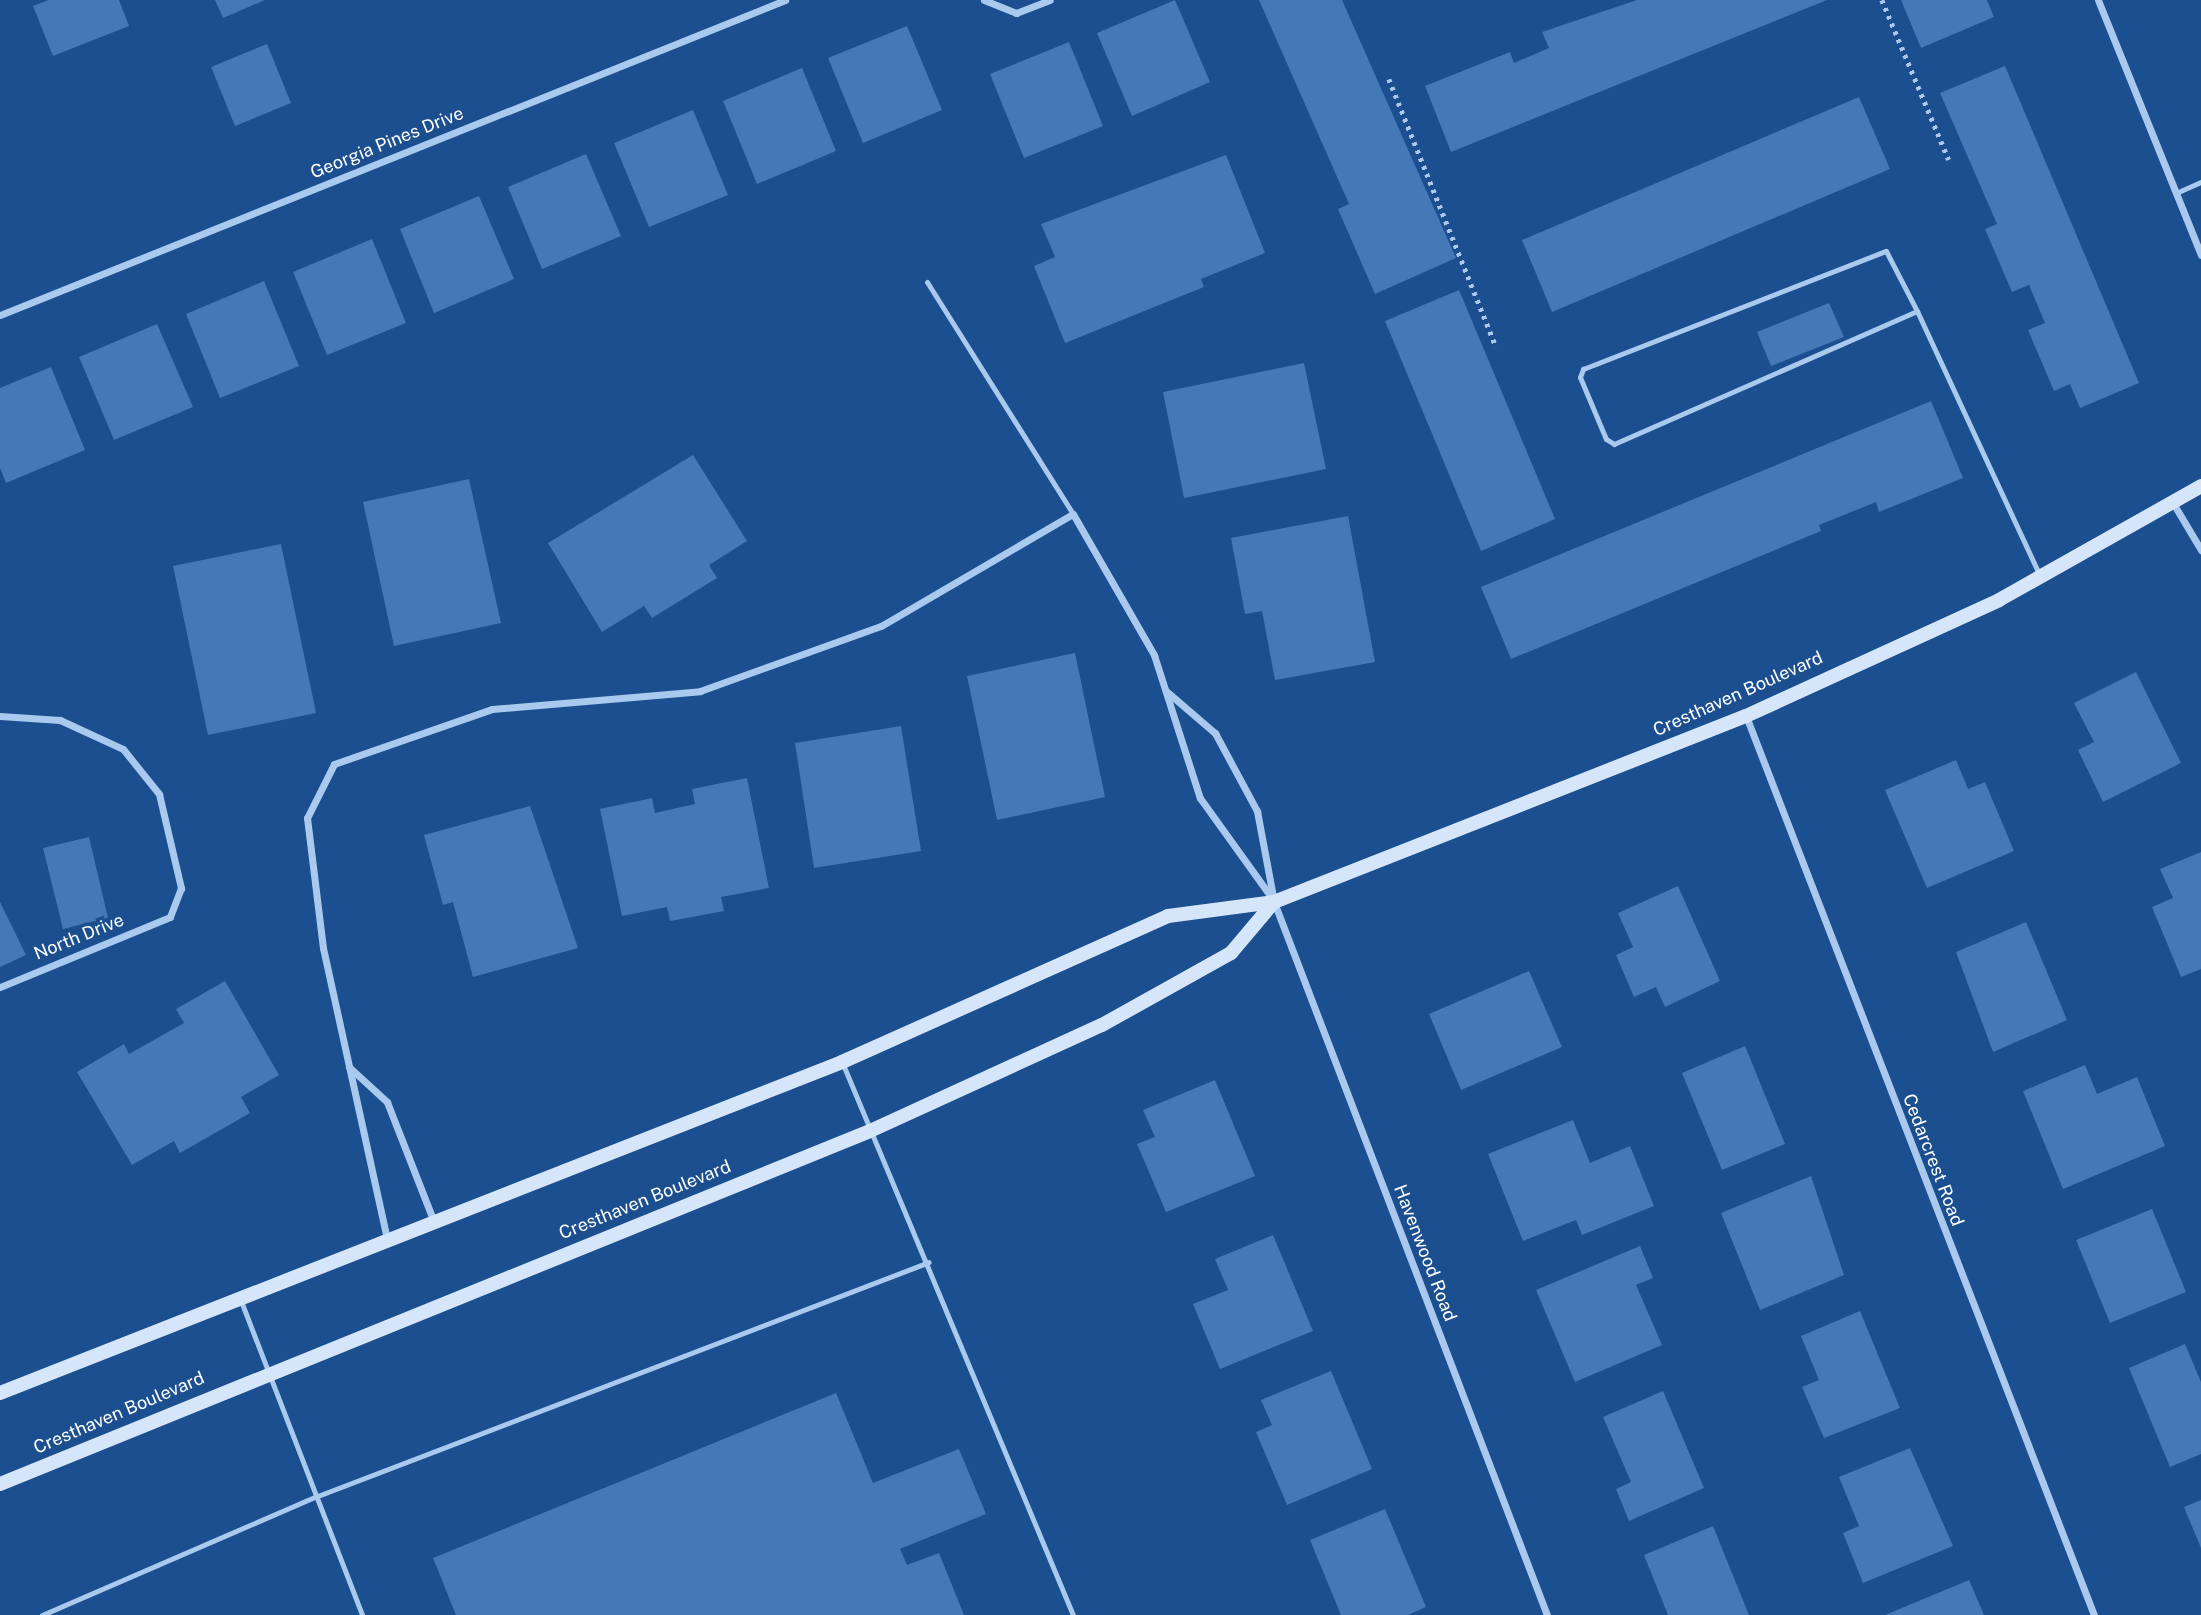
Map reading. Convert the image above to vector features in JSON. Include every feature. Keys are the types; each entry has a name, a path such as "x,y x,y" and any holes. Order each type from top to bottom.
{"street":[{"name":"Georgia Pines Drive","path":"0,315 785,0"},
{"path":"984,0 1016,13 1050,0"},
{"path":"2098,0 2201,255"},
{"name":"Cresthaven Boulevard","path":"0,1394 239,1297 842,1062 1168,916 1274,902 1746,716 2041,577 2201,486"},
{"path":"2173,503 2201,550"},
{"path":"387,1239 323,948 307,818 334,764 492,709 700,691 881,626 1073,514 1154,655 1200,797 1274,902"},
{"path":"1166,690 1214,733 1256,811 1274,902"},
{"name":"North Drive","path":"0,716 60,720 122,749 159,794 179,860 181,888 170,917 0,987"},
{"name":"Cedarcrest Road","path":"1746,716 2094,1615"},
{"name":"Cresthaven Boulevard","path":"0,1484 270,1371 870,1131 1102,1024 1231,953 1274,902"},
{"name":"Havenwood Road","path":"1274,902 1547,1615"},
{"path":"348,1066 387,1102 434,1222"}],"lane":[{"path":"2176,193 2201,183"},
{"path":"1917,311 1614,444 1605,439 1580,377 1583,369 1876,251 1886,251 1917,311 2041,577"},
{"path":"927,282 1073,514"},
{"path":"842,1062 929,1262 1073,1615"},
{"path":"42,1615 314,1497 929,1262"},
{"path":"239,1297 270,1371 314,1497 362,1615"}],"path":[{"path":"1882,0 1949,160"},
{"path":"1389,79 1496,347"}],"building":[{"path":"49,0 119,0 129,26 53,56 33,6"},
{"path":"215,0 265,0 223,18"},
{"path":"1175,0 1210,82 1132,116 1097,33"},
{"path":"1259,0 1342,0 1456,258 1375,294 1338,209 1349,204"},
{"path":"1637,0 1827,0 1451,152 1425,86 1510,52 1514,63 1549,48 1542,32"},
{"path":"1901,0 1987,0 1994,17 1921,48"},
{"path":"907,26 942,110 863,143 828,58"},
{"path":"1069,42 1103,126 1024,158 990,74"},
{"path":"267,44 291,103 235,126 211,67"},
{"path":"2005,66 2139,383 2080,408 2070,384 2054,391 2028,330 2045,323 2029,285 2012,292 1985,229 1997,224 1940,93"},
{"path":"802,68 836,151 757,184 723,101"},
{"path":"1859,97 1890,169 1552,312 1522,240"},
{"path":"693,110 728,195 649,227 614,143"},
{"path":"586,154 621,236 542,269 508,187"},
{"path":"1226,155 1265,253 1201,279 1204,287 1065,343 1034,266 1055,257 1041,224"},
{"path":"479,196 514,279 434,313 400,229"},
{"path":"372,239 406,323 327,355 293,272"},
{"path":"264,281 299,366 220,398 186,314"},
{"path":"1459,290 1555,519 1481,551 1385,321"},
{"path":"1829,303 1844,337 1771,366 1757,332"},
{"path":"157,324 193,407 114,440 79,357"},
{"path":"1304,363 1326,469 1184,498 1163,392"},
{"path":"51,367 85,450 6,483 0,468 0,388"},
{"path":"1931,401 1963,478 1879,512 1876,502 1819,525 1821,531 1511,659 1481,587"},
{"path":"693,455 747,541 709,565 717,578 652,618 644,606 602,632 548,543"},
{"path":"469,479 501,623 394,646 363,502"},
{"path":"1348,516 1375,662 1275,680 1262,611 1245,614 1231,538"},
{"path":"281,544 316,713 208,735 173,566"},
{"path":"1075,653 1105,797 997,820 967,676"},
{"path":"2136,672 2181,763 2103,802 2078,750 2094,742 2074,703"},
{"path":"901,726 921,851 814,868 795,743"},
{"path":"1956,760 1968,789 1985,782 2014,851 1927,888 1885,790"},
{"path":"747,778 769,888 721,897 724,911 670,921 667,907 622,916 600,809 652,798 655,813 695,804 692,789"},
{"path":"530,806 578,948 473,977 453,902 443,905 424,835"},
{"path":"89,837 108,918 63,929 43,848"},
{"path":"2201,852 2201,969 2181,977 2152,907 2173,898 2160,869"},
{"path":"1678,886 1720,981 1665,1007 1656,987 1634,997 1616,955 1633,947 1618,913"},
{"path":"0,902 26,955 0,967"},
{"path":"2026,922 2067,1020 1993,1052 1956,952"},
{"path":"1529,971 1562,1047 1461,1090 1429,1014"},
{"path":"225,981 279,1075 241,1097 250,1113 180,1153 174,1141 132,1165 77,1072 124,1044 129,1054 184,1023 176,1009"},
{"path":"1745,1046 1785,1144 1722,1170 1682,1073"},
{"path":"2085,1065 2097,1094 2137,1077 2165,1146 2063,1189 2023,1091"},
{"path":"1215,1080 1255,1176 1166,1212 1137,1144 1155,1137 1143,1110"},
{"path":"1573,1120 1590,1163 1630,1146 1654,1206 1582,1235 1576,1220 1523,1241 1488,1154"},
{"path":"1811,1176 1844,1275 1760,1310 1721,1213"},
{"path":"2152,1209 2186,1292 2110,1323 2076,1240"},
{"path":"1273,1235 1313,1331 1220,1369 1193,1304 1228,1290 1215,1259"},
{"path":"1640,1246 1653,1278 1636,1285 1662,1345 1575,1382 1536,1290"},
{"path":"1860,1311 1900,1408 1824,1438 1802,1387 1819,1380 1801,1336"},
{"path":"2185,1344 2201,1382 2201,1454 2170,1467 2129,1368"},
{"path":"1331,1371 1372,1469 1287,1505 1256,1432 1272,1425 1261,1400"},
{"path":"1663,1391 1704,1488 1629,1521 1616,1489 1631,1482 1603,1417"},
{"path":"836,1393 873,1483 959,1449 986,1514 900,1549 907,1565 939,1553 964,1615 456,1615 433,1558"},
{"path":"1910,1448 1953,1546 1863,1583 1843,1533 1859,1526 1839,1477"},
{"path":"2201,1500 2201,1548 2184,1507"},
{"path":"1385,1509 1426,1607 1408,1615 1341,1615 1310,1540"},
{"path":"1713,1526 1749,1615 1668,1615 1644,1555"},
{"path":"1969,1580 1984,1615 1885,1615"}]}
